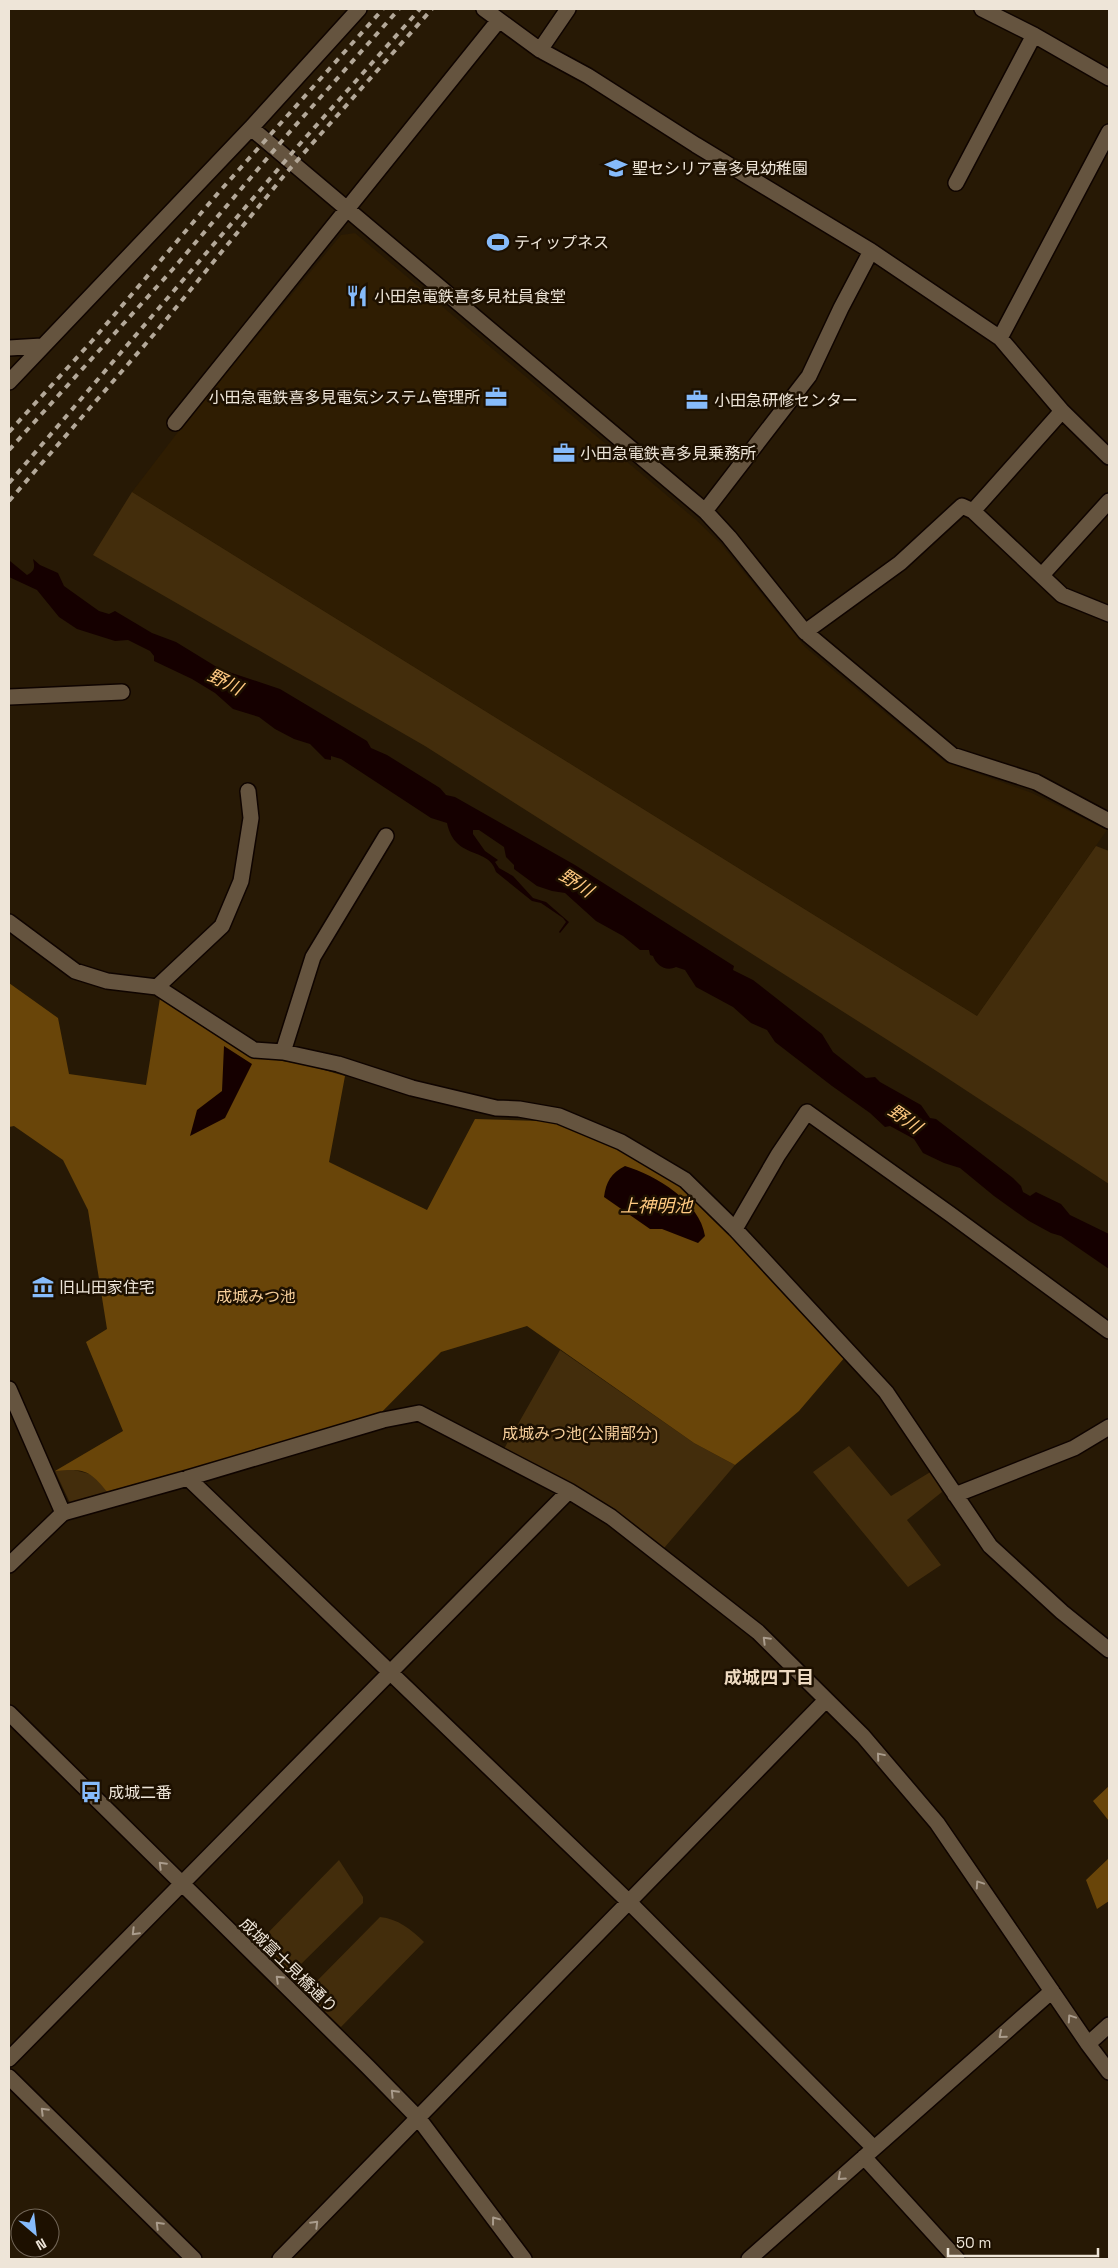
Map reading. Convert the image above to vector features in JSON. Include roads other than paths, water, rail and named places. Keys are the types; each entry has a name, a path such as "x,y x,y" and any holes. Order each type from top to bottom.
{"street":[{"path":"9,382 251,128 359,9"},
{"path":"484,9 540,50 588,76 696,145 871,251 1000,338 1062,411 1109,457"},
{"path":"540,50 568,9"},
{"path":"982,9 1034,35 1109,78"},
{"path":"175,423 499,20"},
{"path":"956,183 1034,35"},
{"path":"251,128 705,511 729,537 805,632 952,755 1036,782 1109,821"},
{"path":"1000,338 1109,132"},
{"path":"705,511 810,376 841,308 871,251"},
{"path":"9,348 42,346"},
{"path":"973,511 1062,411"},
{"path":"1042,575 1109,501"},
{"path":"805,632 900,562 962,506 973,511 1062,595 1109,614"},
{"path":"9,697 122,692"},
{"path":"158,987 222,926 241,881 251,818 248,791"},
{"path":"283,1052 313,957 386,836"},
{"path":"9,922 75,971 107,981 158,987 254,1050 283,1052 338,1064 448,1097 496,1108 519,1109 559,1116 621,1142 685,1180 735,1229 886,1392 990,1546 1062,1612 1109,1650"},
{"path":"735,1229 778,1155 806,1112 950,1214 1109,1331"},
{"path":"9,1389 63,1513"},
{"path":"9,1565 63,1513 383,1420 419,1413 569,1490 611,1517 758,1632 863,1736 938,1823 1109,2072"},
{"path":"955,1495 1074,1448 1109,1427"},
{"path":"188,1478 628,1902 869,2152 957,2259"},
{"path":"9,2059 569,1490"},
{"path":"280,2259 826,1700"},
{"name":"成城富士見橋通り","path":"9,1713 368,2066 418,2119 524,2259"},
{"path":"749,2259 1052,1991"},
{"path":"1088,2044 1109,2025"},
{"path":"9,2077 194,2259"}],"water":[{"name":"野川","path":"33,559 40,565 58,573 64,586 99,611 109,614 115,611 152,633 176,642 220,669 280,689 367,741 371,748 387,755 440,788 446,795 455,797 575,865 734,966 733,970 753,980 822,1034 833,1052 866,1078 875,1077 880,1082 921,1105 930,1118 936,1119 1013,1178 1021,1186 1023,1192 1030,1196 1036,1192 1061,1204 1070,1215 1109,1234 1109,1269 1061,1236 1051,1233 1029,1221 960,1168 923,1153 914,1139 890,1126 885,1127 870,1113 775,1042 767,1030 751,1023 733,1007 696,987 685,970 676,967 669,969 662,967 650,955 649,950 640,950 623,936 596,921 565,893 537,886 514,869 514,865 506,857 504,847 479,830 473,830 473,834 485,851 498,860 495,862 499,868 513,876 533,898 546,902 569,922 560,933 566,922 563,918 541,903 532,901 496,872 487,859 457,843 451,835 447,823 431,818 341,759 331,756 331,760 325,759 310,744 294,739 275,729 259,717 233,709 215,693 192,679 154,661 154,656 150,651 128,640 115,641 77,629 59,617 37,590 9,577 10,561 27,575 34,568"},
{"path":"224,1046 252,1064 225,1118 190,1136 197,1110 222,1091"},
{"name":"上神明池","path":"625,1166 663,1183 686,1201 695,1212 705,1236 698,1243 662,1229 650,1229 604,1197 610,1178"}],"railway":[{"path":"9,432 92,341 219,192 383,9"},
{"path":"9,450 173,269 287,135 399,9"},
{"path":"9,483 298,146 420,9"},
{"path":"9,501 156,332 287,172 432,9"}],"place":[{"name":"聖セシリア喜多見幼稚園","path":"616,168"},
{"name":"ティップネス","path":"498,242"},
{"name":"小田急電鉄喜多見社員食堂","path":"357,296"},
{"name":"小田急電鉄喜多見電気システム管理所","path":"496,397"},
{"name":"小田急研修センター","path":"697,400"},
{"name":"小田急電鉄喜多見乗務所","path":"564,453"},
{"name":"旧山田家住宅","path":"43,1287"},
{"name":"成城二番","path":"91,1792"}],"district":[{"name":"成城四丁目","path":"769,1678"}],"park label":[{"name":"成城みつ池","path":"256,1296"},
{"name":"成城みつ池(公開部分)","path":"580,1433"}]}
